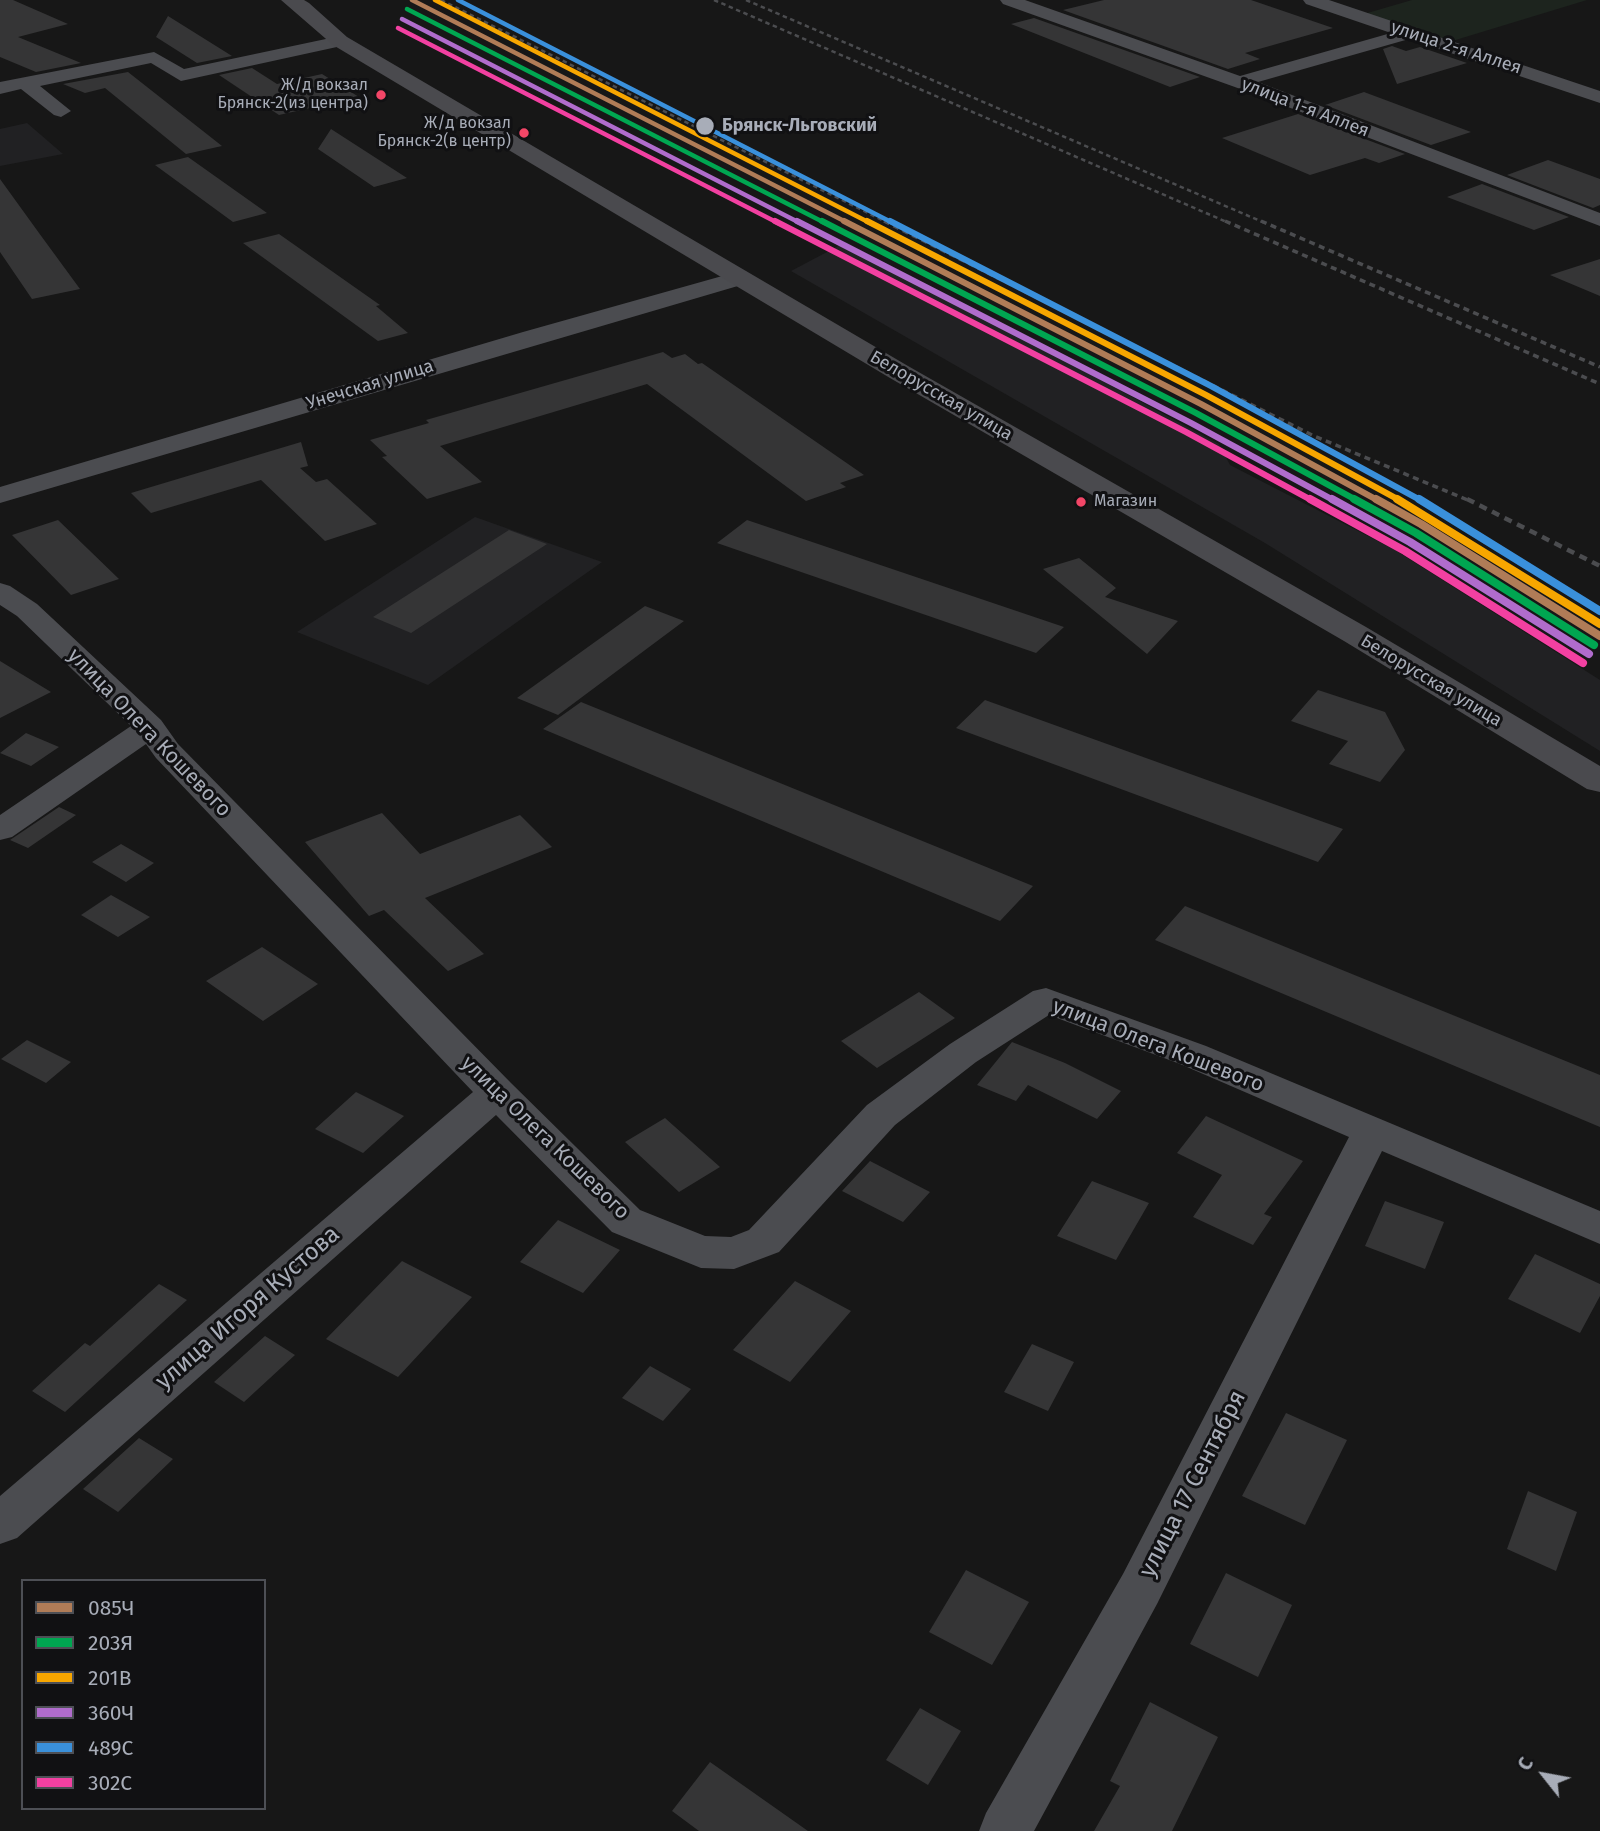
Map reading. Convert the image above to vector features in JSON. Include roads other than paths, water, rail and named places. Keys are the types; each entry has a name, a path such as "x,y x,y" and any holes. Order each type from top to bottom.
{"main road":[{"name":"Белорусская улица","path":"290,0 302,7 340,41 740,278 1355,634 1600,781"}],"street":[{"name":"улица 1-я Аллея","path":"1009,0 1239,82 1600,220"},
{"name":"улица 2-я Аллея","path":"1312,0 1600,97"},
{"path":"1239,82 1409,33"},
{"path":"0,88 154,57 181,75 340,41"},
{"path":"24,83 61,111"},
{"name":"Унечская улица","path":"0,495 531,337 740,278"},
{"name":"улица Олега Кошевого","path":"0,592 27,610 150,727 167,751 497,1093 626,1221 701,1252 734,1253 764,1241 881,1115 963,1053 1046,1000 1193,1055 1371,1133 1600,1228"},
{"path":"0,830 150,727"},
{"name":"улица Игоря Кустова","path":"0,1524 497,1093"},
{"name":"улица 17 Сентября","path":"1005,1831 1140,1589 1371,1133"}],"railway":[{"path":"441,0 888,223"},
{"path":"714,0 1229,223"},
{"path":"746,0 1265,223"},
{"path":"884,221 888,223"},
{"path":"1225,221 1600,384"},
{"path":"1261,221 1600,367"},
{"path":"888,223 1314,436 1470,501"},
{"path":"1467,499 1600,566"}],"place":[{"name":"Ж/д вокзал Брянск-2(из центра)","path":"381,95"},
{"name":"Брянск-Льговский","path":"705,126"},
{"name":"Ж/д вокзал Брянск-2(в центр)","path":"524,133"},
{"name":"Магазин","path":"1081,502"}]}
